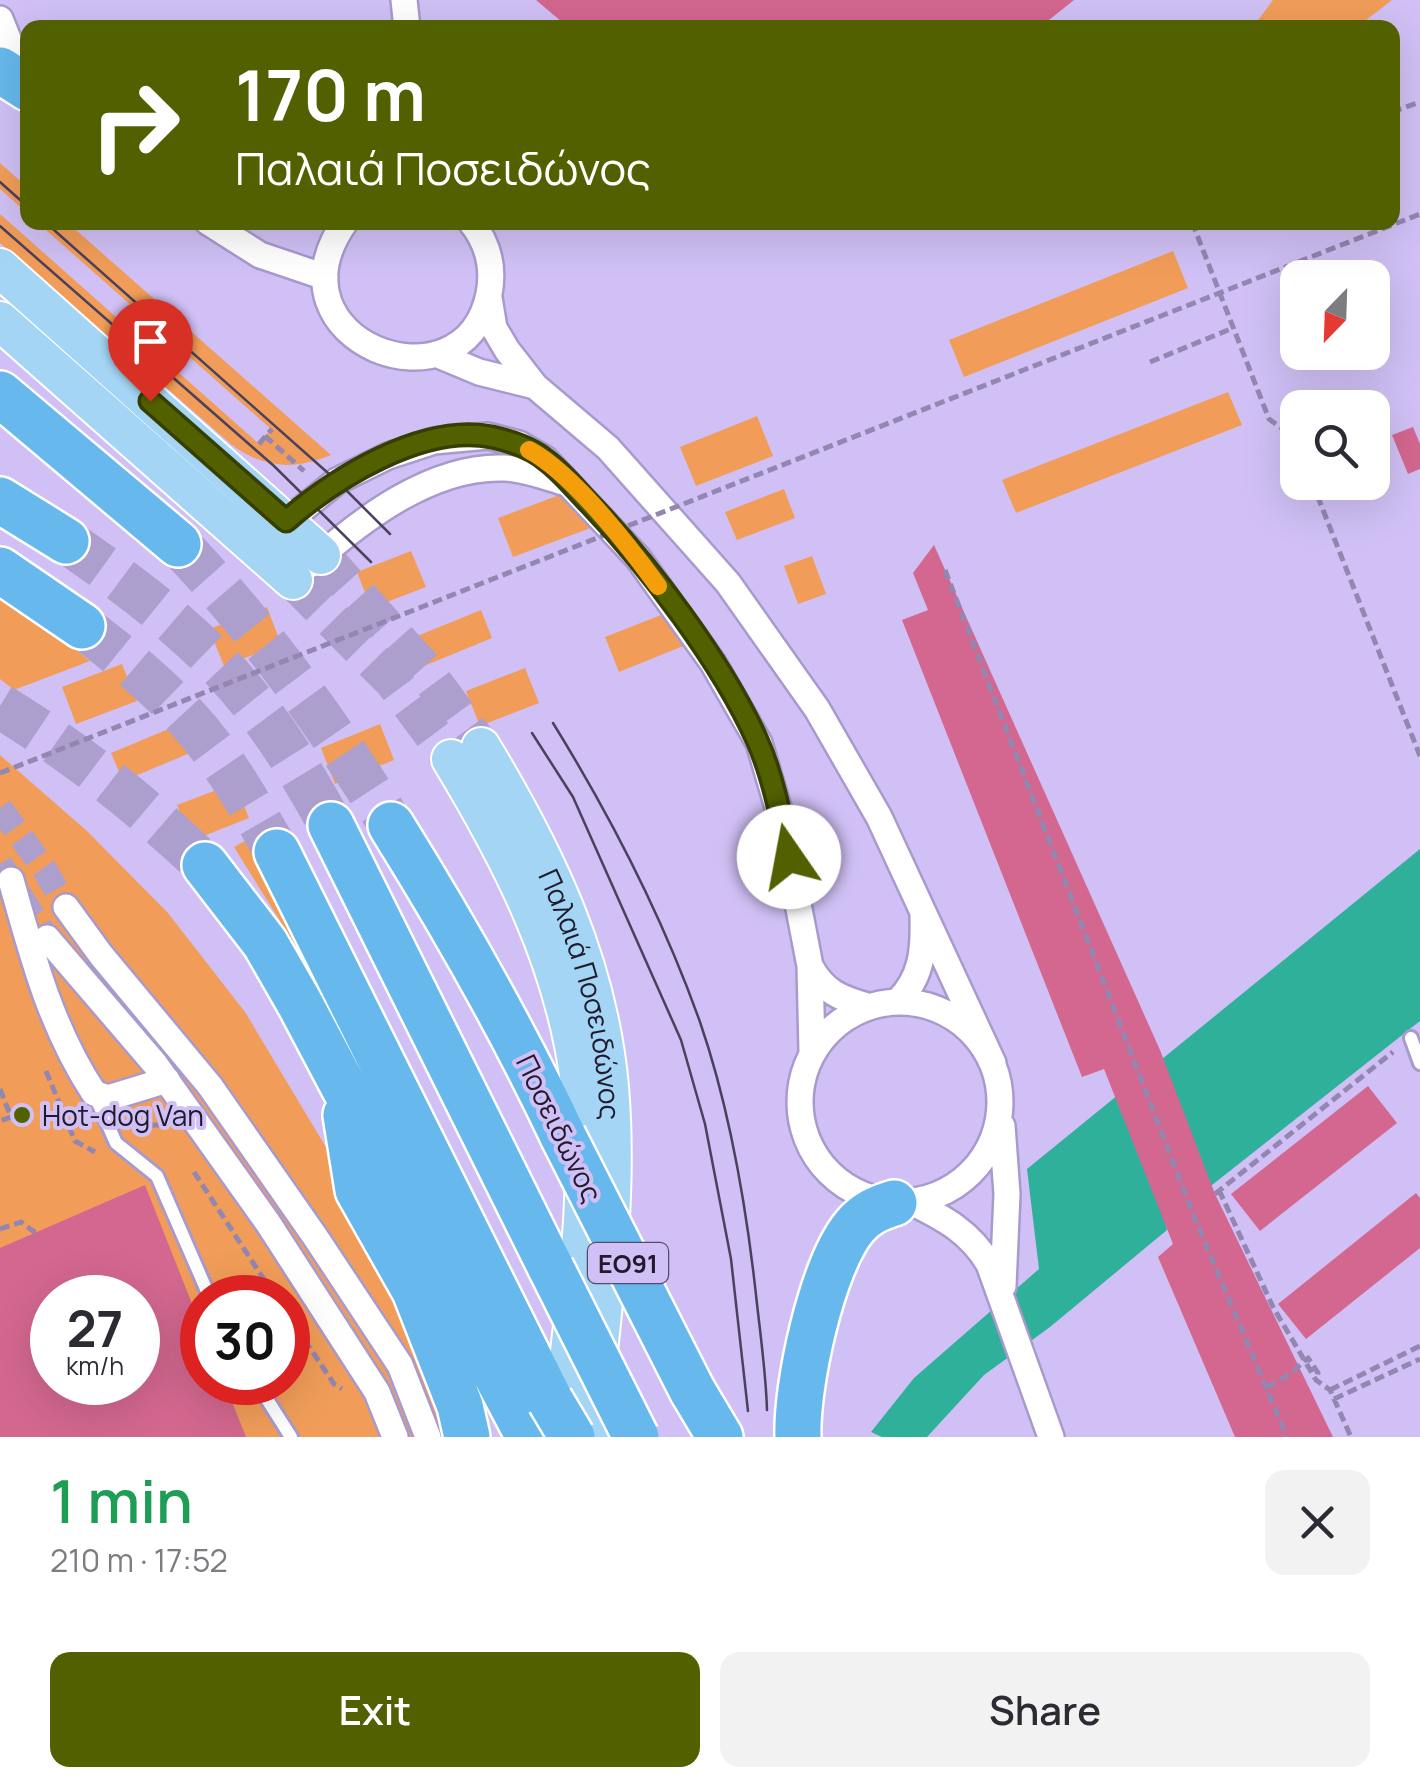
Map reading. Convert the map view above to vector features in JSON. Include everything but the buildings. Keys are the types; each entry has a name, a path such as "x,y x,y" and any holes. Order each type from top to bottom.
{"highway":[{"path":"0,394 178,544"},
{"path":"0,500 66,541"},
{"path":"0,570 82,626"},
{"path":"330,825 636,1437"},
{"name":"Ποσειδώνος","path":"391,825 527,1058 692,1390 720,1437"},
{"path":"277,852 553,1428"},
{"path":"205,864 265,943 338,1073 553,1428"},
{"path":"338,1073 358,1190 416,1291 460,1406 467,1437"},
{"path":"798,1437 801,1380 836,1261 862,1218 873,1210 903,1202"}],"main road":[{"path":"0,268 321,556"},
{"path":"0,321 293,580"},
{"name":"Παλαιά Ποσειδώνος","path":"553,1428 580,1227 584,1159 580,1084 566,1011 538,921 487,818 466,753 542,853 565,904 601,1030 609,1087 612,1169 589,1437"}],"street":[{"path":"0,20 20,61"},
{"path":"221,230 260,255 326,277"},
{"path":"341,230 328,256 326,277 335,314 361,344 397,357 436,354 464,338 474,326 488,298 492,275 488,252 476,230"},
{"path":"488,298 494,328 535,386 608,448 728,583 816,709 880,817 993,1062 1000,1096 1007,1194 1002,1296"},
{"path":"436,354 479,372 535,386"},
{"path":"258,547 324,490 388,456 459,436 488,436 518,444 546,459 648,573 713,662 758,743 782,821 810,966 812,1052"},
{"path":"293,580 396,501 462,473 507,468 571,484"},
{"path":"11,880 43,993 94,1094 108,1098 167,1080"},
{"path":"66,907 101,956 210,1086 316,1238 400,1365 428,1437"},
{"path":"898,1001 910,987 923,959 923,912"},
{"path":"47,938 167,1080 342,1335 377,1392 395,1437"},
{"path":"810,966 831,994 867,1006"},
{"path":"993,1062 977,1037 955,1018 928,1005 898,1001 867,1006 826,1032 812,1052 801,1079 799,1108 805,1137 819,1162 840,1183 866,1197 903,1202 956,1225 978,1246 1002,1296 1052,1437"},
{"path":"903,1202 941,1194 966,1178 986,1154 998,1126 1000,1096"},
{"path":"1037,1399 1069,1437"}],"lane":[{"path":"1411,1038 1420,1062"},
{"path":"94,1094 116,1143 157,1176 200,1275"},
{"path":"271,1405 291,1437"}],"path":[{"path":"1195,230 1269,418 1280,426"},
{"path":"0,773 1379,230"},
{"path":"1150,362 1233,328"},
{"path":"259,444 272,429"},
{"path":"265,436 324,490"},
{"path":"1319,500 1420,756"},
{"path":"945,570 1138,1075 1287,1437"},
{"path":"1351,1437 1330,1390 1316,1380 1273,1307 1217,1192 1411,1038"},
{"path":"0,1090 10,1118 0,1122"},
{"path":"0,1229 21,1222 37,1234"},
{"path":"1330,1390 1420,1346"},
{"path":"1267,1387 1308,1358 1318,1373 1316,1380"},
{"path":"1334,1399 1420,1359"}],"shaded area":[{"path":"1273,0 1392,0 1366,20 1258,20"},
{"path":"0,163 20,181 20,207 0,189"},
{"path":"0,214 258,443 271,429 46,230 76,230 331,455 280,465 244,453 0,243"},
{"path":"1173,251 1188,288 964,377 949,340"},
{"path":"1228,392 1242,425 1016,513 1002,480"},
{"path":"757,416 773,456 696,486 680,447"},
{"path":"578,488 593,527 513,557 498,518"},
{"path":"784,489 795,518 737,540 725,512"},
{"path":"411,551 426,587 371,608 357,572"},
{"path":"812,556 826,594 798,604 784,566"},
{"path":"0,595 90,661 14,690 0,679"},
{"path":"689,604 703,638 619,672 605,637"},
{"path":"267,607 281,644 224,666 209,629"},
{"path":"481,610 492,638 412,671 400,643"},
{"path":"122,664 137,701 76,724 62,687"},
{"path":"525,668 539,703 480,726 466,691"},
{"path":"190,720 202,748 123,781 111,753"},
{"path":"380,724 394,760 335,784 321,748"},
{"path":"0,755 87,831 168,913 245,1012 354,1194 465,1437 0,1437"},
{"path":"235,783 249,818 191,841 177,805"},
{"path":"250,838 283,896 387,1121 280,921 234,847"},
{"path":"1420,849 1420,1021 1165,1222 1167,1230 1050,1327 984,1375 927,1437 882,1437 871,1432 914,1378 1039,1269 1027,1169"}],"tunnel":[{"path":"66,541 145,599 219,664 271,727 331,825"},
{"path":"178,544 292,679 391,825"},
{"path":"321,555 423,668 481,747"},
{"path":"293,580 393,681 451,759"},
{"path":"82,626 183,713 229,772 277,852"},
{"path":"0,706 107,780 205,865"},
{"path":"0,808 45,870 66,907"},
{"path":"0,864 47,938"}],"tram line":[{"path":"0,182 20,200"},
{"path":"0,226 274,466 371,562"},
{"path":"54,230 337,481 390,534"},
{"path":"553,723 653,906 711,1056 743,1197 767,1410"},
{"path":"532,733 573,797 681,1040 705,1124 731,1259 748,1411"}],"slow traffic":[{"path":"529,450 546,459 604,520 658,586"}],"place":[{"name":"Hot-dog Van","path":"22,1115"}],"route":[{"path":"150,401 286,521 310,499 371,463 434,441 488,436 518,444 546,459 638,558 737,700 758,743 789,857"}]}
